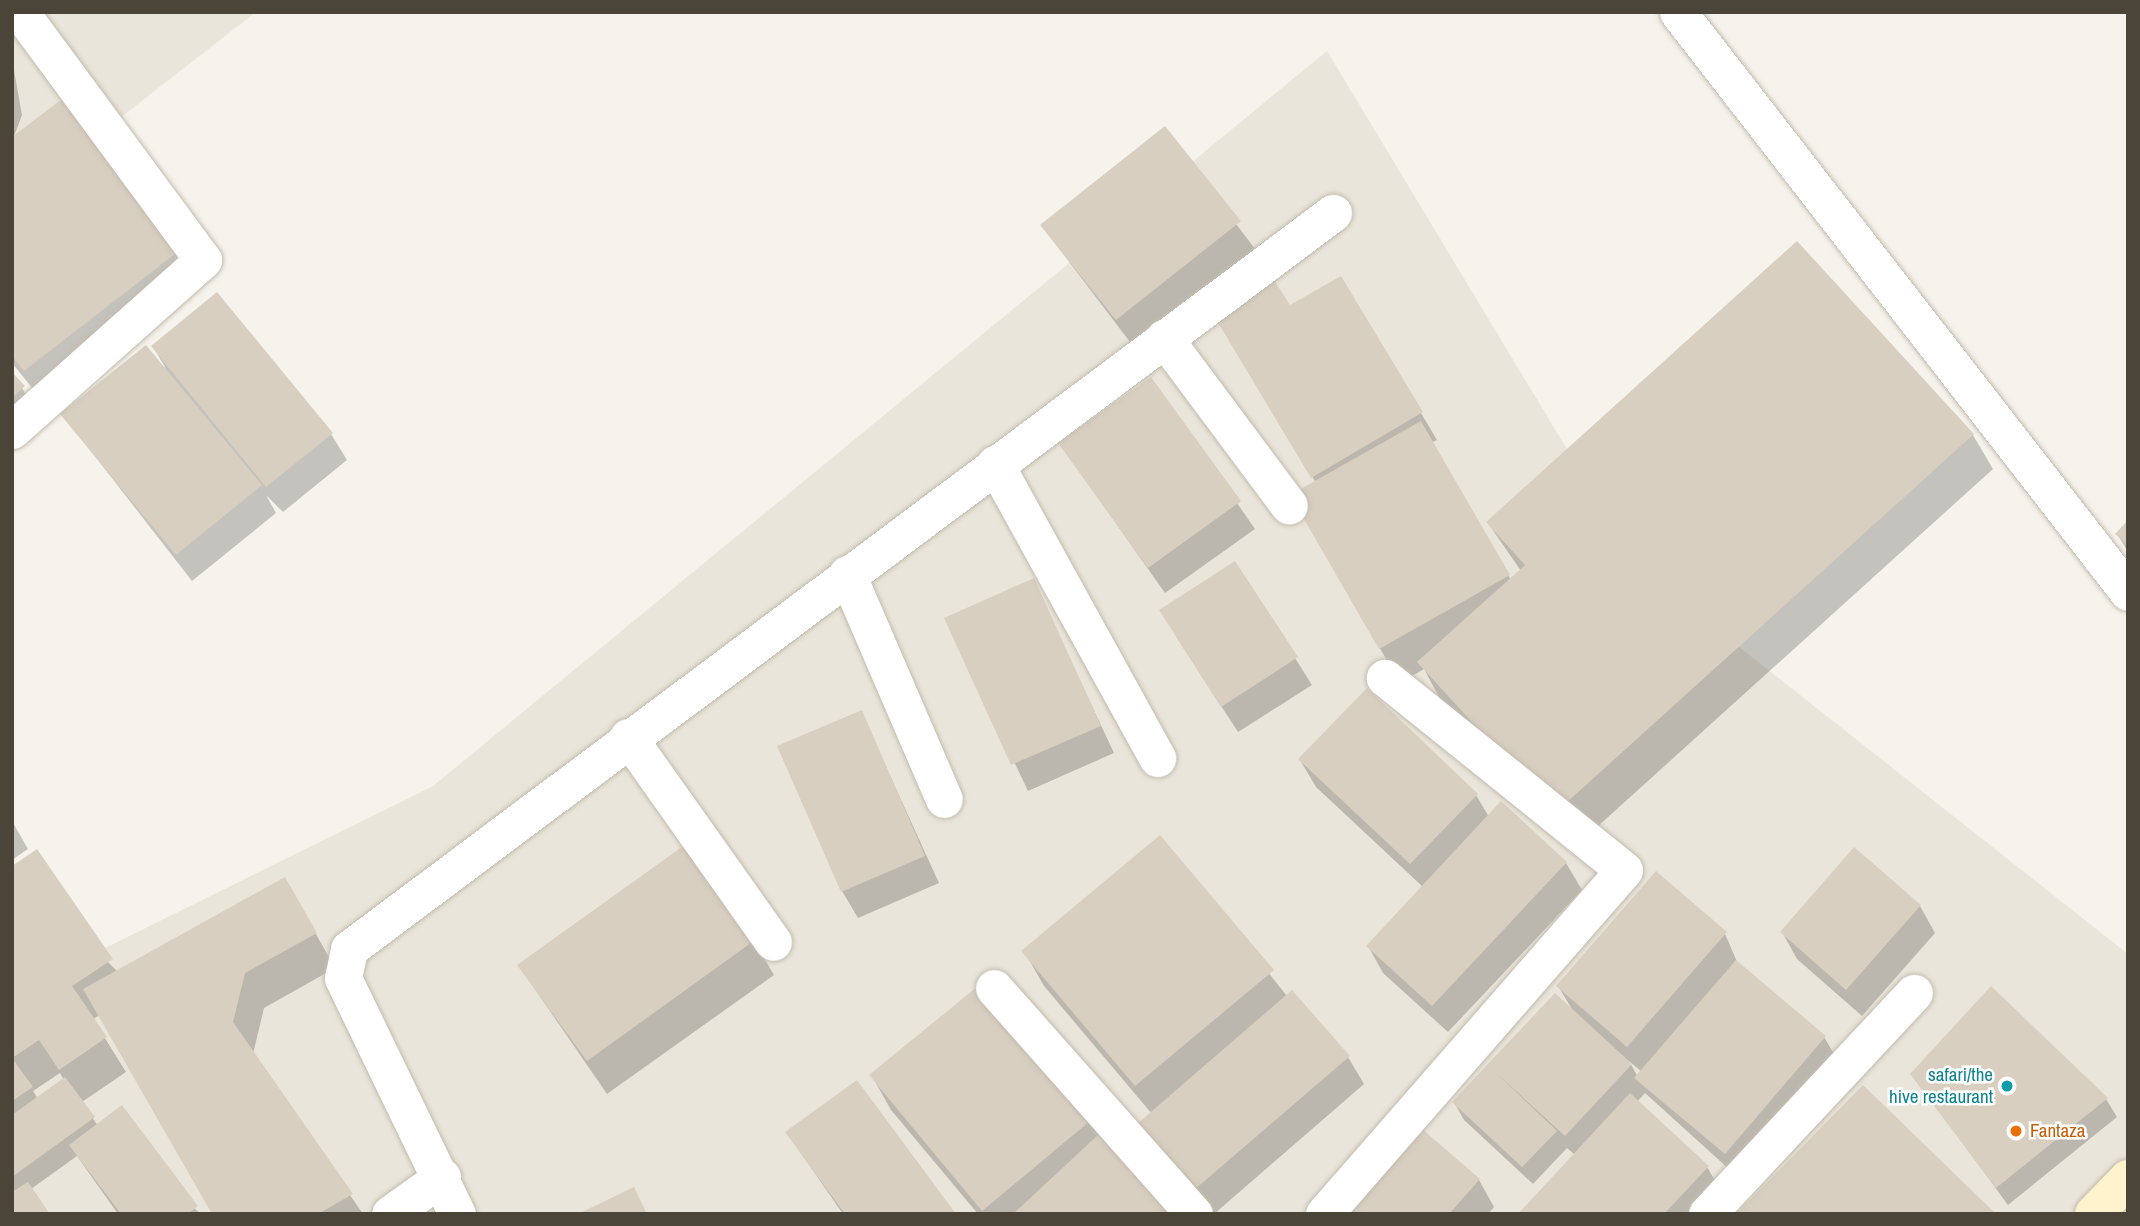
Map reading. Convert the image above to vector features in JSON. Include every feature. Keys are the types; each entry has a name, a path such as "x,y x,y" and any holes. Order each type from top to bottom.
{"main road":[{"path":"2094,1214 2128,1179"}],"street":[{"path":"12,430 203,260 20,12"},
{"path":"1678,12 2128,593"},
{"path":"457,1214 442,1177 343,978 349,949 628,737 1333,213"},
{"path":"1164,338 1289,506"},
{"path":"995,464 1157,758"},
{"path":"847,574 944,799"},
{"path":"1324,1214 1624,870 1385,678"},
{"path":"628,737 774,942"},
{"path":"994,988 1195,1214"},
{"path":"1707,1214 1914,993"},
{"path":"390,1214 442,1177"}],"shaded area":[{"path":"12,12 256,12 12,202"},
{"path":"1327,51 1638,567 2128,954 2128,1214 12,1214 12,994 433,786"}],"building":[{"path":"62,99 180,250 24,371 12,356 12,137"},
{"path":"1165,126 1241,221 1116,320 1040,225"},
{"path":"1797,241 1974,434 1555,813 1417,662 1525,565 1486,522"},
{"path":"1341,276 1423,412 1311,478 1214,316 1274,280 1290,305"},
{"path":"217,292 333,433 266,487 151,346"},
{"path":"146,345 262,485 176,555 60,414"},
{"path":"12,372 25,386 12,398"},
{"path":"1151,377 1241,501 1148,568 1058,443"},
{"path":"1421,421 1510,575 1379,649 1290,495"},
{"path":"2128,520 2128,545 2115,534"},
{"path":"1235,561 1298,657 1221,707 1159,610"},
{"path":"1034,578 1101,726 1011,765 944,618"},
{"path":"1367,688 1478,794 1410,864 1298,759"},
{"path":"862,710 925,856 841,892 777,746"},
{"path":"1501,801 1567,862 1432,1006 1366,946"},
{"path":"1160,835 1274,970 1135,1086 1021,951"},
{"path":"686,844 755,940 587,1061 517,965"},
{"path":"1854,847 1921,905 1846,990 1780,932"},
{"path":"37,849 113,959 72,986 107,1037 59,1070 39,1040 12,1058 12,866"},
{"path":"1656,871 1727,932 1627,1047 1556,986"},
{"path":"285,877 317,933 245,973 233,1022 353,1194 318,1214 212,1214 83,989"},
{"path":"1736,960 1826,1036 1725,1154 1634,1078"},
{"path":"978,986 1090,1121 982,1211 869,1075"},
{"name":"safari/the hive restaurant","path":"1991,986 2108,1098 1996,1188 1910,1074"},
{"path":"1292,990 1350,1056 1187,1196 1130,1130"},
{"path":"1555,993 1632,1064 1565,1136 1493,1070 1557,1131 1522,1167 1452,1102"},
{"path":"12,1058 33,1087 12,1101"},
{"path":"65,1077 95,1117 12,1177 12,1115"},
{"path":"857,1080 956,1214 845,1214 785,1132"},
{"path":"1863,1085 1996,1214 1736,1214"},
{"path":"1630,1093 1709,1166 1664,1214 1518,1214"},
{"path":"122,1105 198,1206 188,1214 121,1214 69,1145"},
{"path":"1421,1128 1480,1179 1449,1214 1346,1214"},
{"path":"1099,1134 1174,1214 1013,1214"},
{"path":"28,1182 50,1214 12,1214 12,1192"},
{"path":"634,1187 647,1214 578,1214"}],"place":[{"name":"safari/the hive restaurant","path":"2007,1086"},
{"name":"Fantaza","path":"2016,1131"}]}
